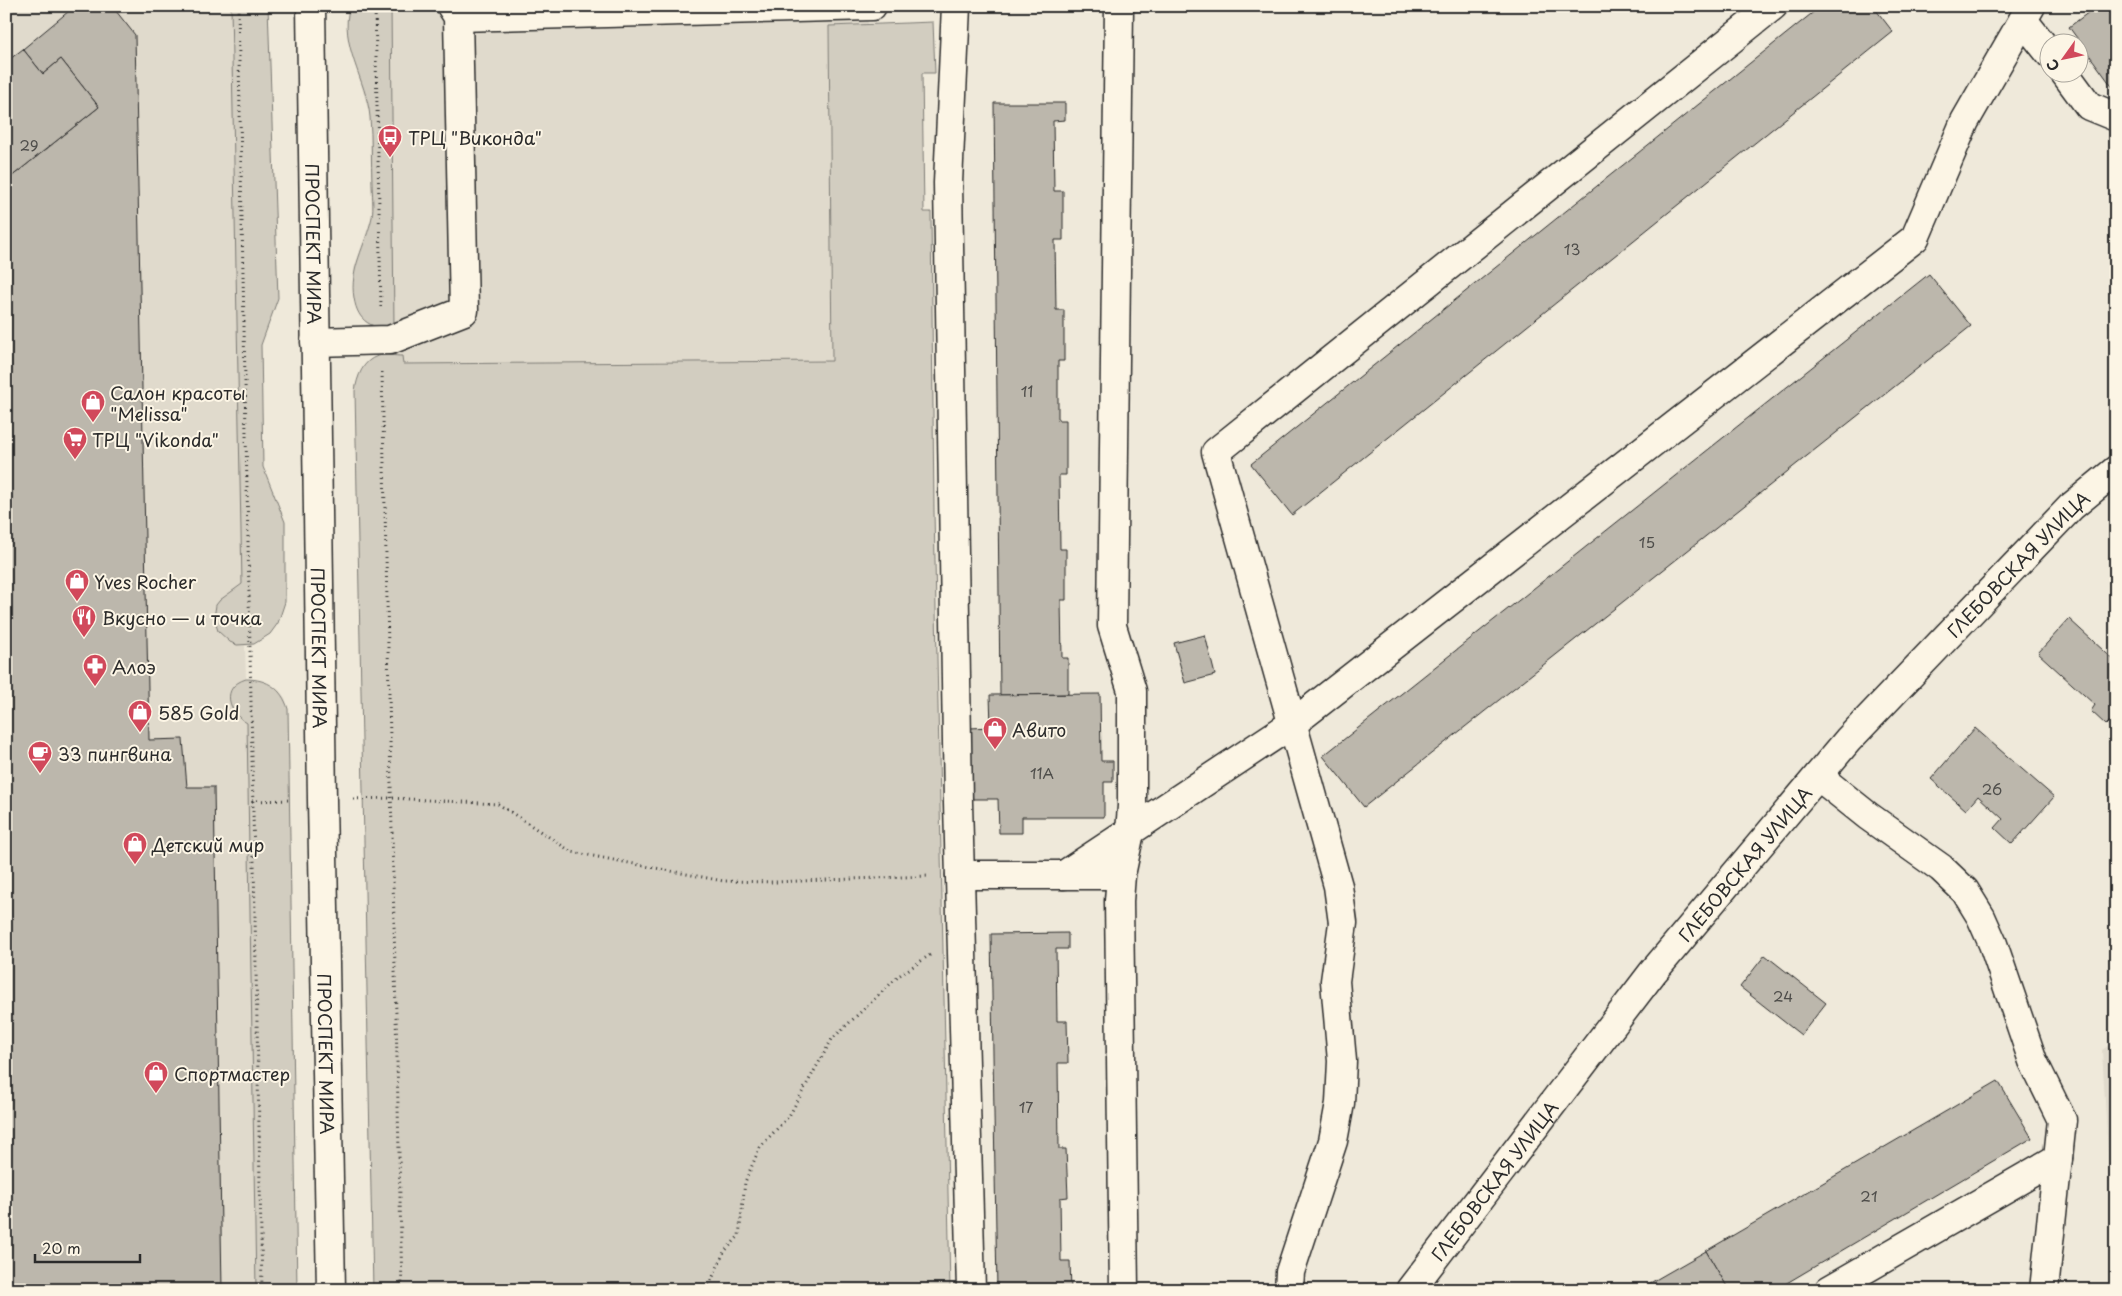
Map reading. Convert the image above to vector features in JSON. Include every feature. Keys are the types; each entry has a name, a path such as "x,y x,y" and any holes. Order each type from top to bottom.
{"main road":[{"name":"ПРОСПЕКТ МИРА","path":"311,6 331,1290"},
{"path":"315,342 390,340 464,311 454,12 872,6"},
{"path":"956,6 948,183 960,875 971,1290"},
{"path":"1119,6 1112,626 1132,691 1132,806 1130,832 1118,901 1124,1290"},
{"path":"1289,1290 1290,1272 1333,1141 1340,1103 1342,1061 1334,981 1343,923 1338,886 1216,452 1773,6"},
{"path":"1064,875 1292,724 1915,238 1965,122 2027,13"},
{"path":"2027,13 2040,36"},
{"path":"2072,82 2090,106 2116,117"},
{"name":"ГЛЕБОВСКАЯ УЛИЦА","path":"1410,1290 1653,972 1848,740 2071,507 2116,470"},
{"path":"1818,776 1868,816 1942,868 1966,892 1981,917 1992,944 2020,1029 2033,1061 2062,1120 2044,1290"},
{"path":"960,875 1121,875"},
{"path":"1828,1290 2058,1158"}],"path":[{"path":"238,6 262,1290"},
{"path":"375,6 402,1290"},
{"path":"391,798 498,804 572,852 723,881 774,882 960,875"},
{"path":"707,1290 724,1252 739,1236 745,1182 760,1147 789,1116 832,1039 900,975 962,933"}],"shaded area":[{"path":"6,6 268,6 278,298 261,345 263,467 285,522 285,602 278,623 270,634 254,644 245,646 246,679 264,682 279,690 285,698 288,709 297,1290 6,1290"},
{"path":"231,6 268,6 278,298 261,345 263,467 285,522 285,602 278,623 270,634 254,644 237,645 230,642 218,631 214,618 216,605 220,600 242,584"},
{"path":"350,6 867,6 868,24 829,26 832,361 402,364 402,356 378,356 378,329 368,325 361,317 354,299 354,269 372,216 370,116 349,41 347,17"},
{"path":"350,6 391,6 394,329 379,327 363,319 354,298 353,287 356,267 372,217 373,204 370,117 368,103 350,48 347,20"},
{"path":"933,22 935,73 922,73 924,212 931,212 934,512 950,1290 373,1290 355,391 359,375 368,361 384,355 402,356 403,364 832,361 829,26"},
{"path":"246,679 254,679 273,686 282,696 288,709 297,1290 256,1290 247,723 235,713 230,700 233,688"},
{"path":"2116,1041 2116,1290 2102,1050"}],"building":[{"name":"ТРЦ \"Vikonda\"","path":"75,6 112,6 135,35 149,740 183,739 187,787 214,787 222,1290 6,1290 6,181 99,107 61,59 43,74 23,49"},
{"path":"1821,6 1873,6 1893,32 1292,515 1251,464"},
{"path":"2097,6 2116,6 2116,92 2090,56 2090,32 2073,32 2069,27"},
{"path":"23,49 43,74 61,59 99,107 6,181 6,62"},
{"path":"994,103 1065,103 1065,120 1053,121 1054,191 1063,191 1063,240 1055,240 1056,310 1064,310 1064,361 1058,361 1058,420 1066,420 1066,475 1059,475 1060,549 1066,549 1066,600 1061,600 1062,658 1068,658 1068,694 1000,695"},
{"path":"1929,274 1971,326 1364,807 1323,756"},
{"path":"2069,619 2116,662 2116,715 2106,725 2091,711 2095,705 2038,653"},
{"path":"1205,635 1215,675 1185,683 1174,643"},
{"path":"1100,694 1101,761 1113,761 1113,782 1104,782 1104,817 1022,817 1022,833 999,833 998,799 971,799 970,728 991,727 990,695"},
{"path":"1975,728 2054,797 2012,844 1995,828 2003,819 1978,796 1966,810 1931,779"},
{"path":"1068,933 1068,949 1056,949 1057,1021 1067,1021 1068,1063 1058,1063 1059,1149 1066,1149 1068,1197 1060,1198 1061,1261 1070,1261 1071,1290 997,1290 991,934"},
{"path":"1765,955 1826,1003 1801,1035 1740,987"},
{"path":"1998,1081 2032,1138 1775,1290 1729,1290 1706,1251"},
{"path":"1706,1251 1729,1290 1638,1290"}],"place":[{"name":"ТРЦ \"Виконда\"","path":"390,158"},
{"name":"Салон красоты \"Melissa\"","path":"93,423"},
{"name":"ТРЦ \"Vikonda\"","path":"75,460"},
{"name":"Yves Rocher","path":"77,602"},
{"name":"Вкусно — и точка","path":"84,638"},
{"name":"Алоэ","path":"95,687"},
{"name":"585 Gold","path":"140,733"},
{"name":"Авито","path":"995,750"},
{"name":"33 пингвина","path":"40,774"},
{"name":"Детский мир","path":"135,865"},
{"name":"Спортмастер","path":"156,1094"}]}
